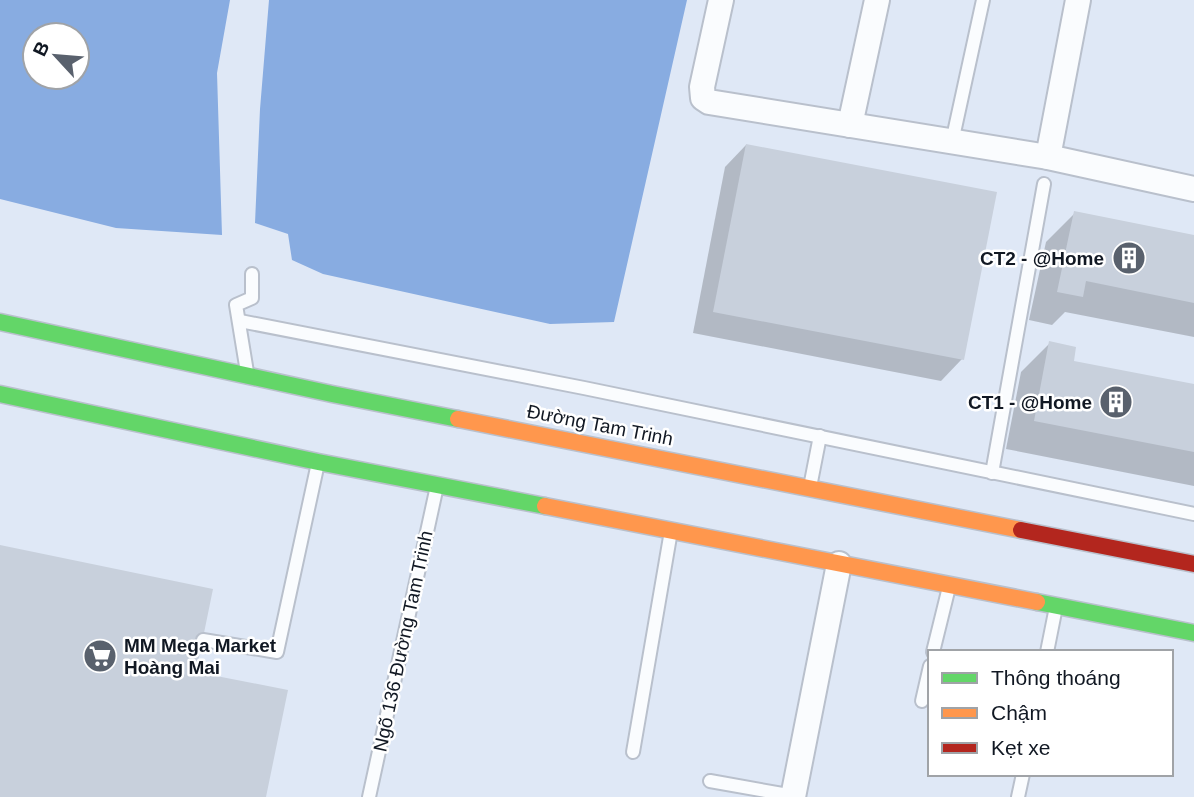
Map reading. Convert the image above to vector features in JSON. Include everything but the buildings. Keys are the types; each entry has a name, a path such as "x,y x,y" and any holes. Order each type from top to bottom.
{"main road":[{"name":"Đường Tam Trinh","path":"0,322 346,397 1194,564"},
{"path":"0,394 318,462 1194,634"}],"street":[{"path":"721,0 702,87 703,98 709,102 1048,157 1194,188"},
{"path":"850,125 877,0"},
{"path":"1048,157 1078,0"},
{"path":"794,797 839,564"}],"lane":[{"path":"952,142 983,0"},
{"path":"992,473 1044,184"},
{"path":"248,376 236,305 252,298 252,274"},
{"path":"240,321 584,388 1194,514"},
{"path":"810,488 820,436"},
{"path":"203,640 277,652 318,462"},
{"name":"Ngõ 136 Đường Tam Trinh","path":"369,797 438,486"},
{"path":"633,752 671,531"},
{"path":"933,650 949,586"},
{"path":"1047,650 1056,607"},
{"path":"922,701 928,676"},
{"path":"1018,797 1023,776"},
{"path":"710,781 794,797"}],"water":[{"path":"0,0 230,0 217,73 222,235 116,228 0,199"},
{"path":"269,0 687,0 614,322 550,324 323,274 292,260 288,234 255,223 260,109"}],"traffic: fast":[{"path":"0,322 458,419"},
{"path":"0,394 318,462 545,506"},
{"path":"1037,602 1194,633"}],"traffic: slow":[{"path":"458,419 1021,530"},
{"path":"545,506 1037,602"}],"traffic: jam":[{"path":"1021,530 1194,564"}],"place":[{"name":"CT2 - @Home","path":"1129,258"},
{"name":"CT1 - @Home","path":"1116,402"},
{"name":"MM Mega Market Hoàng Mai","path":"100,656"}]}
